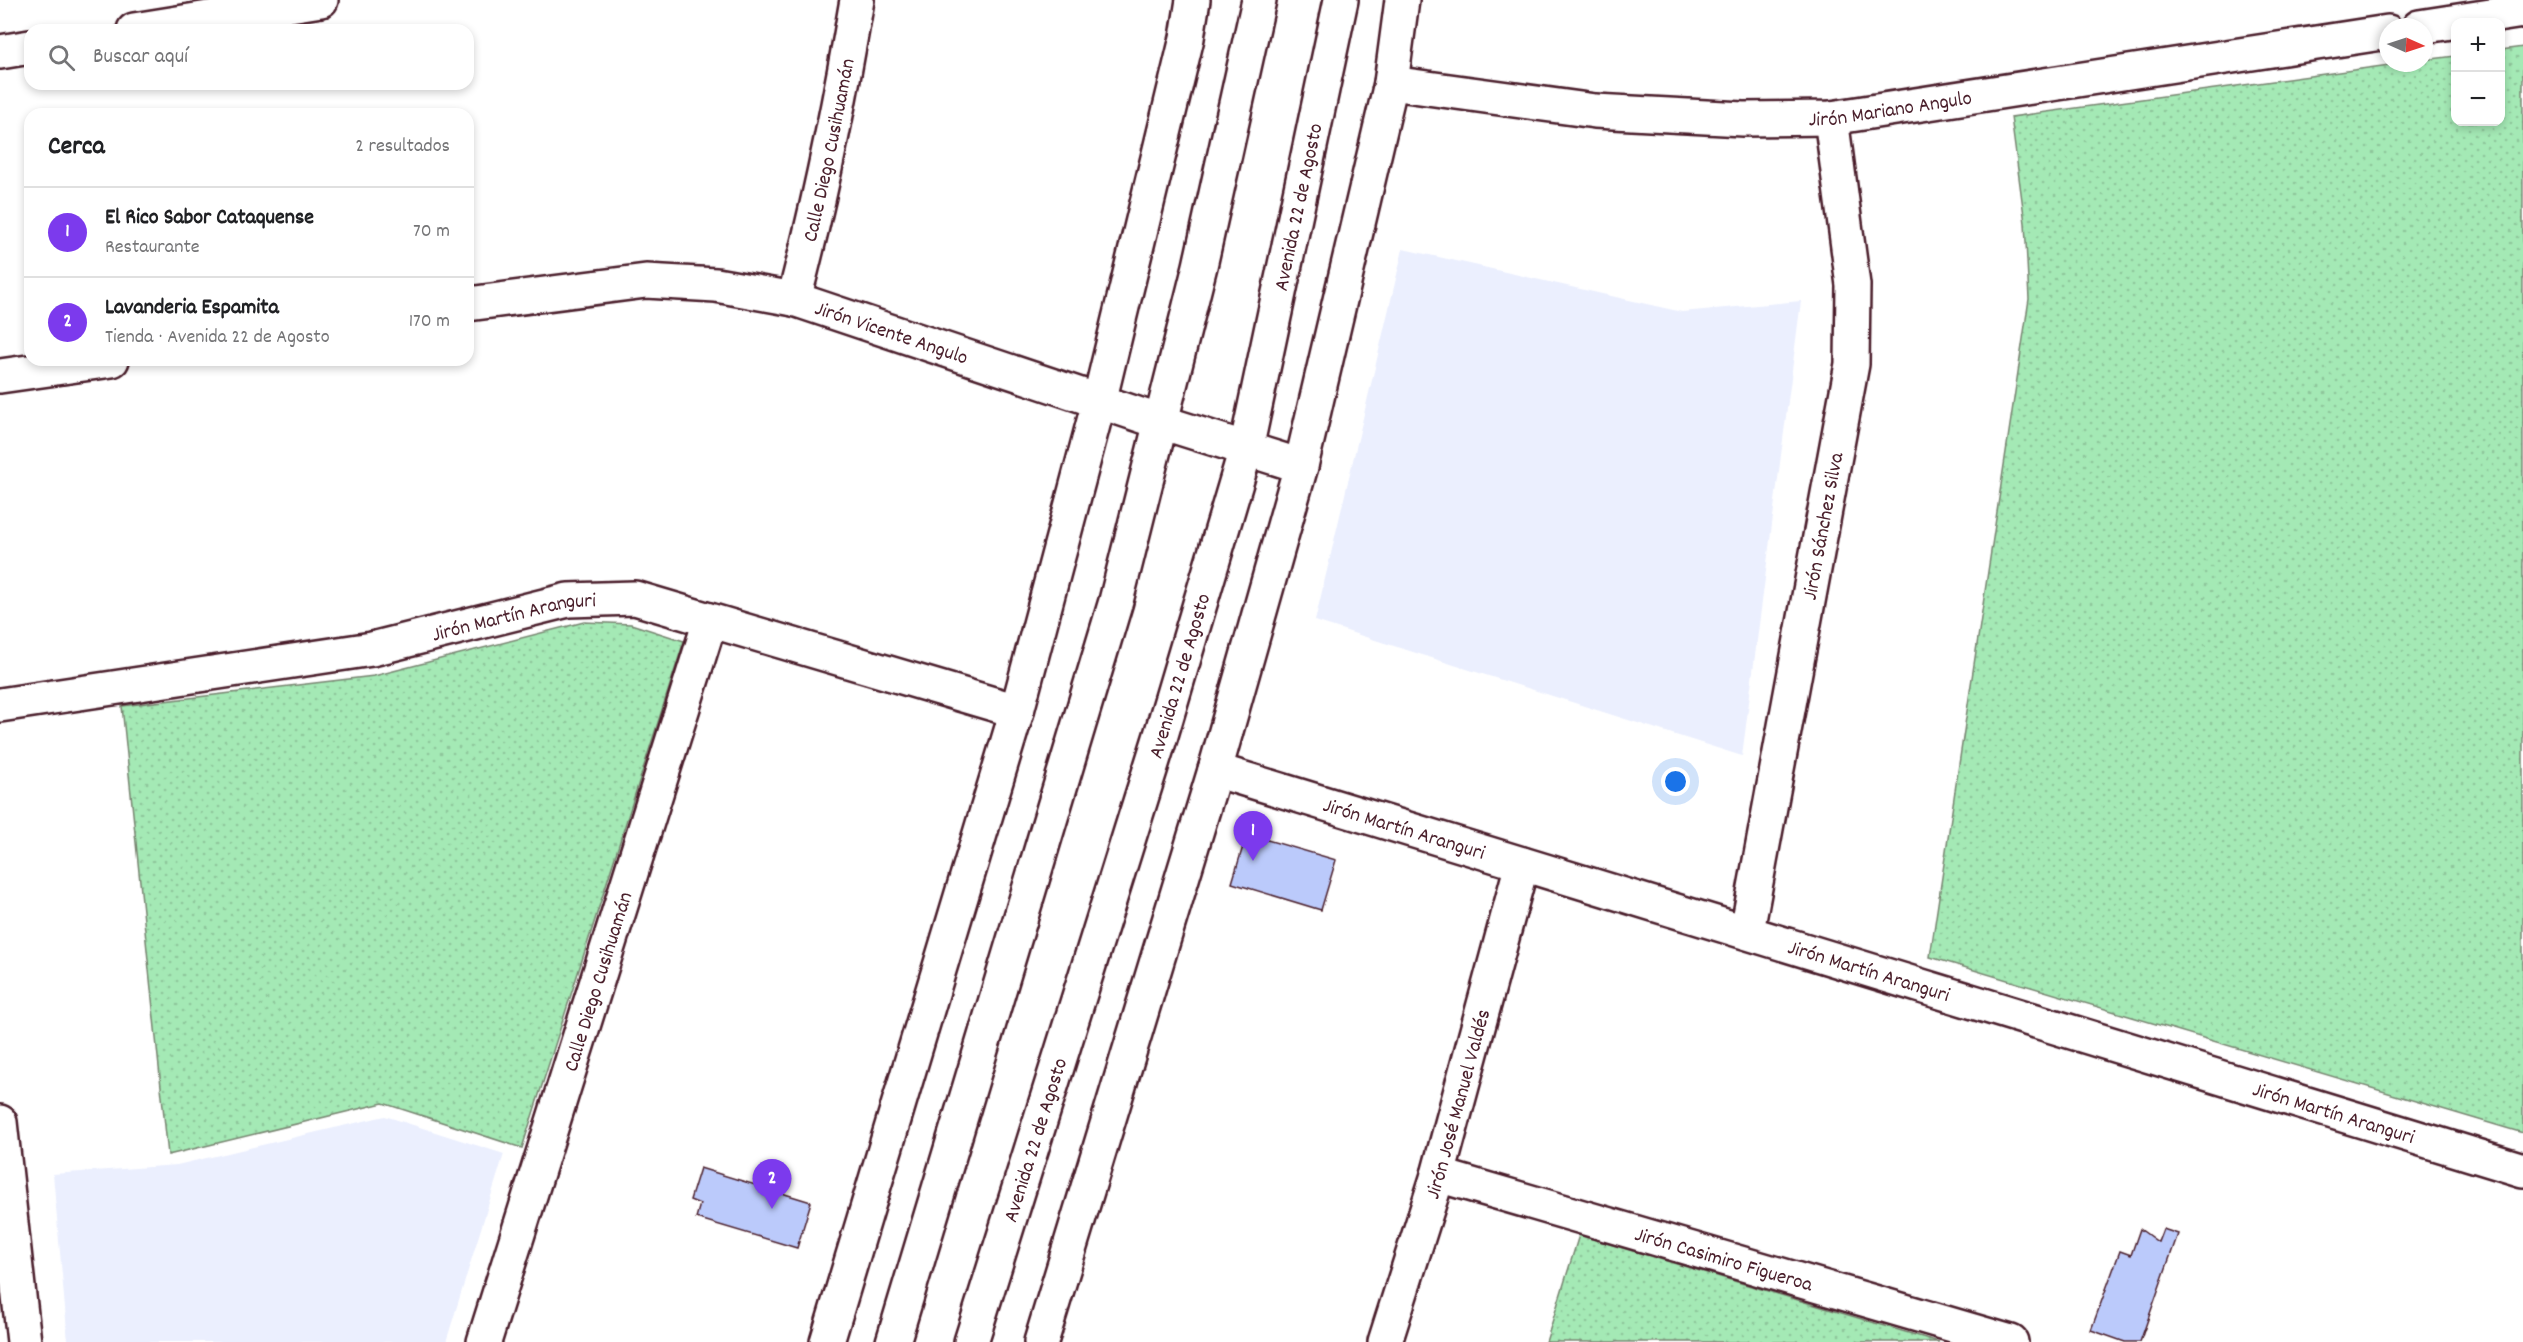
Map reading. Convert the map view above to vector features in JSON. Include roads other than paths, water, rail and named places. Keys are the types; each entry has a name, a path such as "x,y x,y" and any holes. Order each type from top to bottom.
{"street":[{"path":"170,24 321,0"},
{"name":"Calle Diego Cusihuamán","path":"794,299 843,85 857,0"},
{"path":"827,1342 1017,711 1100,402 1187,38 1193,0"},
{"path":"893,1342 1116,601 1200,266 1259,0"},
{"name":"Avenida 22 de Agosto","path":"971,1342 1154,757 1246,449 1341,0"},
{"path":"1041,1342 1215,770 1301,466 1391,83 1402,0"},
{"path":"2433,25 2523,11"},
{"name":"Jirón Mariano Angulo","path":"1391,83 1595,111 1743,119 1831,118 2379,33"},
{"name":"Jirón Sánchez Silva","path":"1747,931 1852,364 1853,285 1831,118"},
{"name":"Jirón Vicente Angulo","path":"474,303 646,281 717,285 794,299 1100,402 1301,466"},
{"path":"0,376 70,366"},
{"name":"Jirón Martín Aranguri","path":"0,705 372,649 568,600 635,598 1017,711"},
{"name":"Calle Diego Cusihuamán","path":"484,1342 710,621"},
{"name":"Jirón Martín Aranguri","path":"1215,770 2523,1170"},
{"name":"Jirón José Manuel Valdés","path":"1385,1342 1438,1176 1522,864"},
{"path":"0,1122 16,1340"},
{"name":"Jirón Casimiro Figueroa","path":"1438,1176 2011,1342"}],"place":[{"name":"El Rico Sabor Cataquense","path":"1253,861"},
{"name":"Lavanderia Espamita","path":"772,1209"}]}
